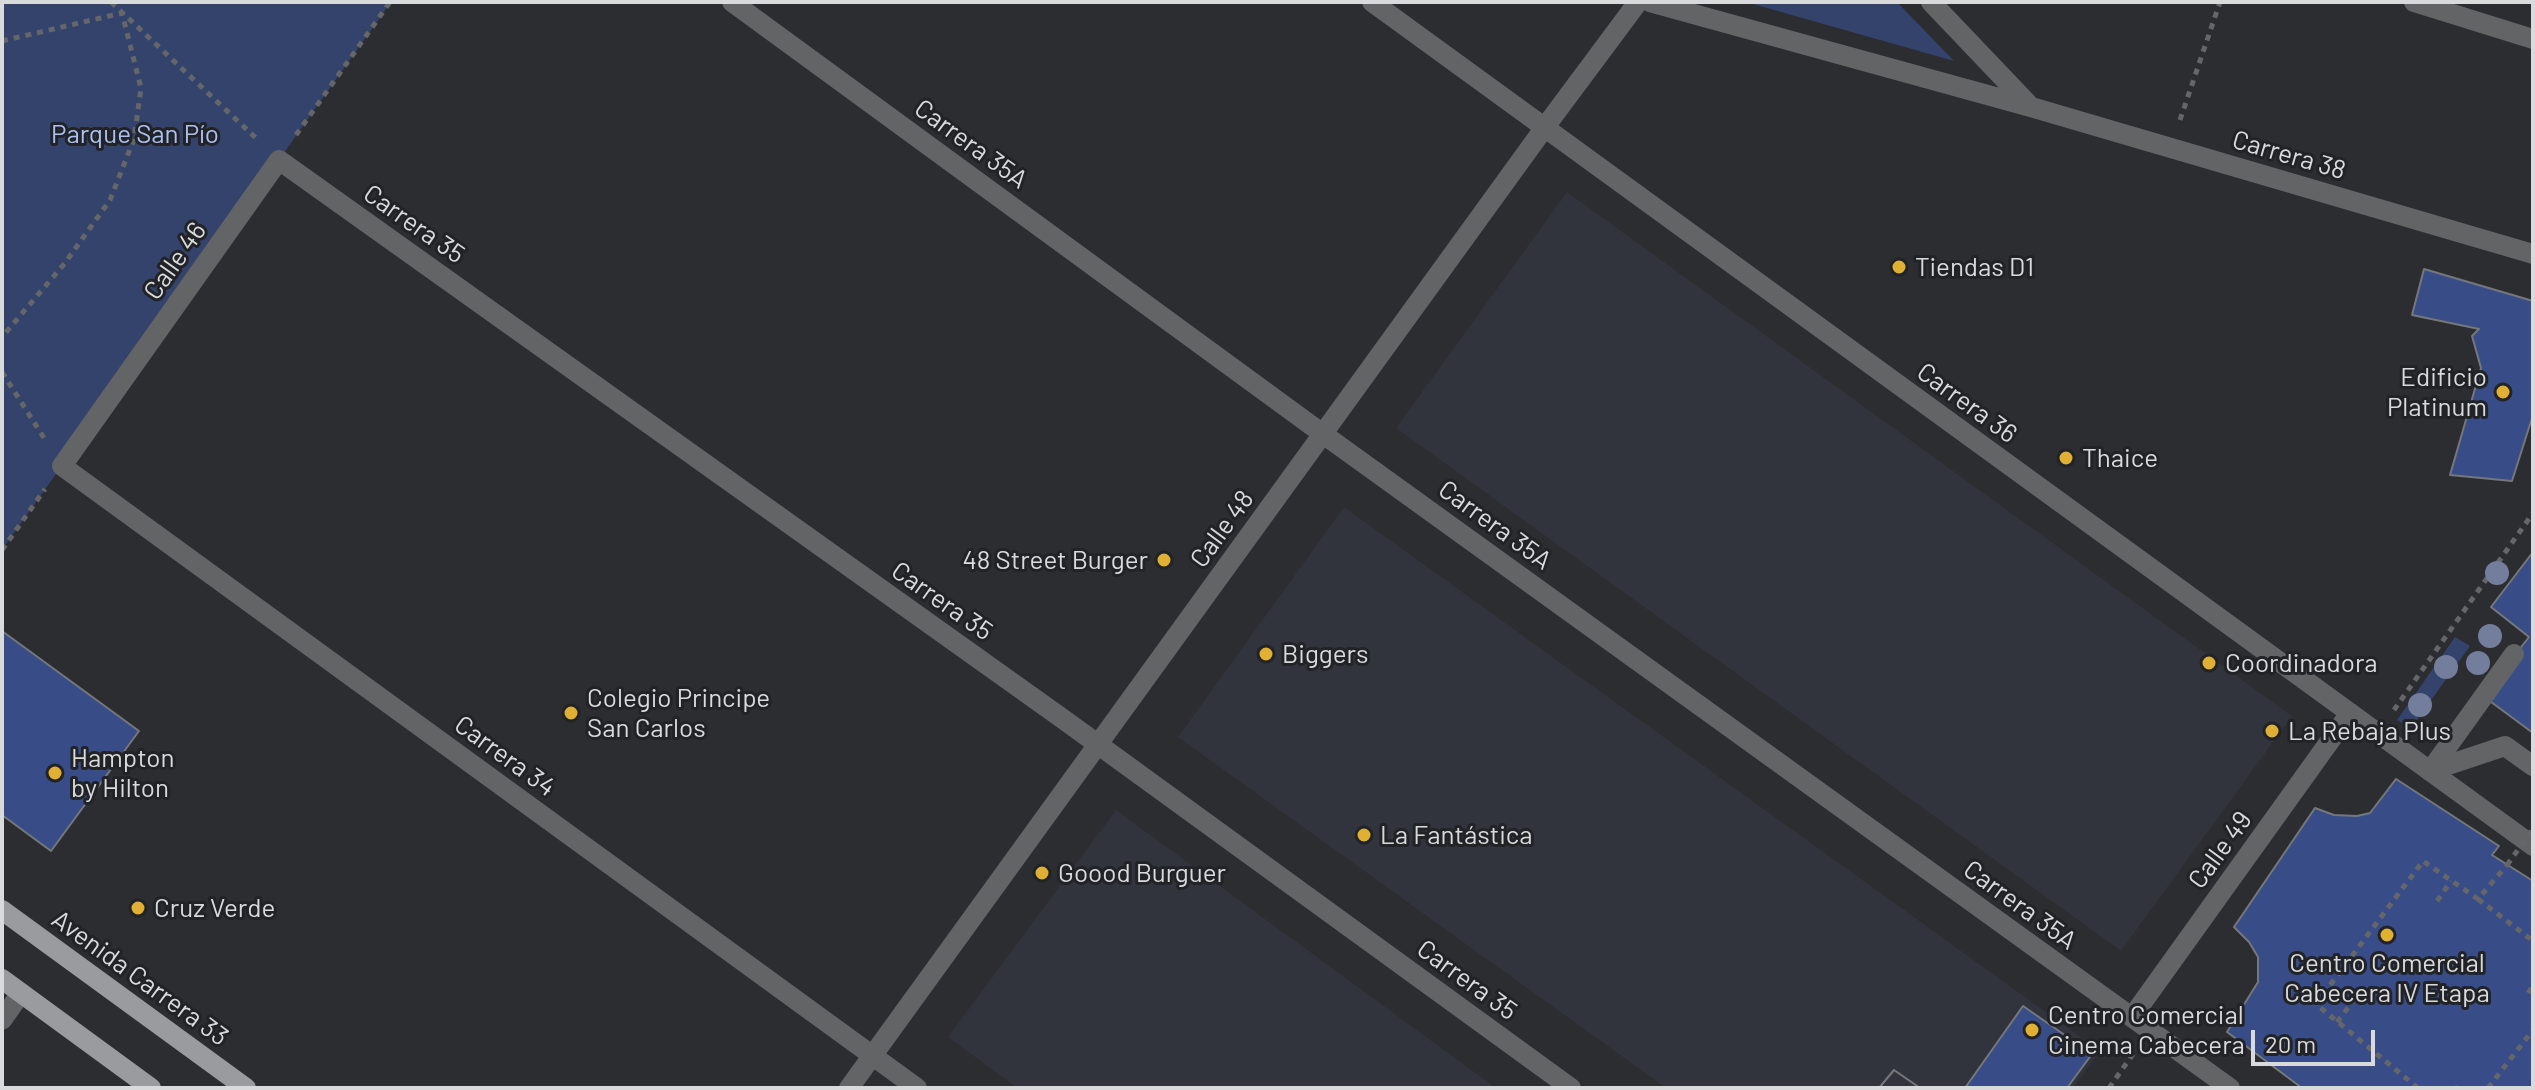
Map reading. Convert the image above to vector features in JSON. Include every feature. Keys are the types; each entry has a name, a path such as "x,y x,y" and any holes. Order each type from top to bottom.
{"main road":[{"name":"Avenida Carrera 33","path":"2,910 246,1088"},
{"path":"2,979 151,1088"}],"street":[{"name":"Carrera 35A","path":"732,2 1323,434 2230,1088"},
{"name":"Carrera 36","path":"1372,2 2533,846"},
{"name":"Calle 48","path":"849,1088 1638,2"},
{"name":"Carrera 38","path":"1650,2 2031,107 2533,254"},
{"path":"1931,2 2031,107"},
{"path":"2414,2 2533,39"},
{"name":"Calle 46","path":"62,466 279,160"},
{"name":"Carrera 35","path":"279,160 1098,744 1571,1088"},
{"name":"Carrera 34","path":"62,466 917,1088"},
{"path":"2430,771 2514,654"},
{"name":"Calle 49","path":"2132,1017 2350,713"},
{"path":"2430,771 2505,746 2533,766"},
{"path":"2,1020 21,993"}],"path":[{"path":"111,2 279,160 390,2"},
{"path":"2171,148 2220,2"},
{"path":"2,41 122,13"},
{"path":"2,337 65,263 110,200 134,139 141,88 122,13"},
{"path":"2,372 62,466 2,550"},
{"path":"2378,734 2533,513"},
{"path":"2478,899 2533,829"},
{"path":"2418,1088 2316,1004 2423,861 2533,941"},
{"path":"2437,901 2451,881"},
{"path":"2528,993 2533,986"},
{"path":"2337,1022 2364,987"},
{"path":"2488,1088 2533,1030"},
{"path":"2109,1088 2150,1031"}],"shaded area":[{"path":"1567,192 2292,716 2121,951 1396,428"},
{"path":"1344,507 2100,1051 2073,1088 1666,1088 1178,737"},
{"path":"1116,810 1496,1088 1017,1088 948,1037"}],"green space":[{"name":"Parque San Pío","path":"2,2 391,2 2,550"},
{"path":"1746,2 1897,2 1954,61"},
{"path":"2455,637 2470,646 2411,728 2397,720"}],"building":[{"name":"Edificio Platinum","path":"2424,269 2533,301 2533,415 2512,481 2450,475 2481,368 2472,336 2479,329 2412,315"},
{"path":"2533,552 2533,733 2483,696 2529,637 2491,607"},
{"name":"Hampton by Hilton","path":"2,631 139,731 51,851 2,815"},
{"name":"Centro Comercial Cabecera IV Etapa","path":"2396,779 2499,846 2492,855 2533,881 2533,1088 2302,1088 2227,1032 2258,982 2258,957 2234,927 2315,808 2334,815 2370,813"},
{"name":"Centro Comercial Cinema Cabecera","path":"2023,1006 2092,1054 2067,1088 1965,1088"},
{"path":"1894,1070 1920,1088 1879,1088"},
{"path":"1894,1070 1920,1088 1879,1088"}],"place":[{"name":"Tiendas D1","path":"1899,267"},
{"name":"Edificio Platinum","path":"2503,392"},
{"name":"Thaice","path":"2066,458"},
{"name":"48 Street Burger","path":"1164,560"},
{"name":"Biggers","path":"1266,654"},
{"name":"Coordinadora","path":"2209,663"},
{"name":"Colegio Principe San Carlos","path":"571,713"},
{"name":"La Rebaja Plus","path":"2272,731"},
{"name":"Hampton by Hilton","path":"55,773"},
{"name":"La Fantástica","path":"1364,835"},
{"name":"Goood Burguer","path":"1042,873"},
{"name":"Cruz Verde","path":"138,908"},
{"name":"Centro Comercial Cabecera IV Etapa","path":"2387,935"},
{"name":"Centro Comercial Cinema Cabecera","path":"2032,1030"}]}
